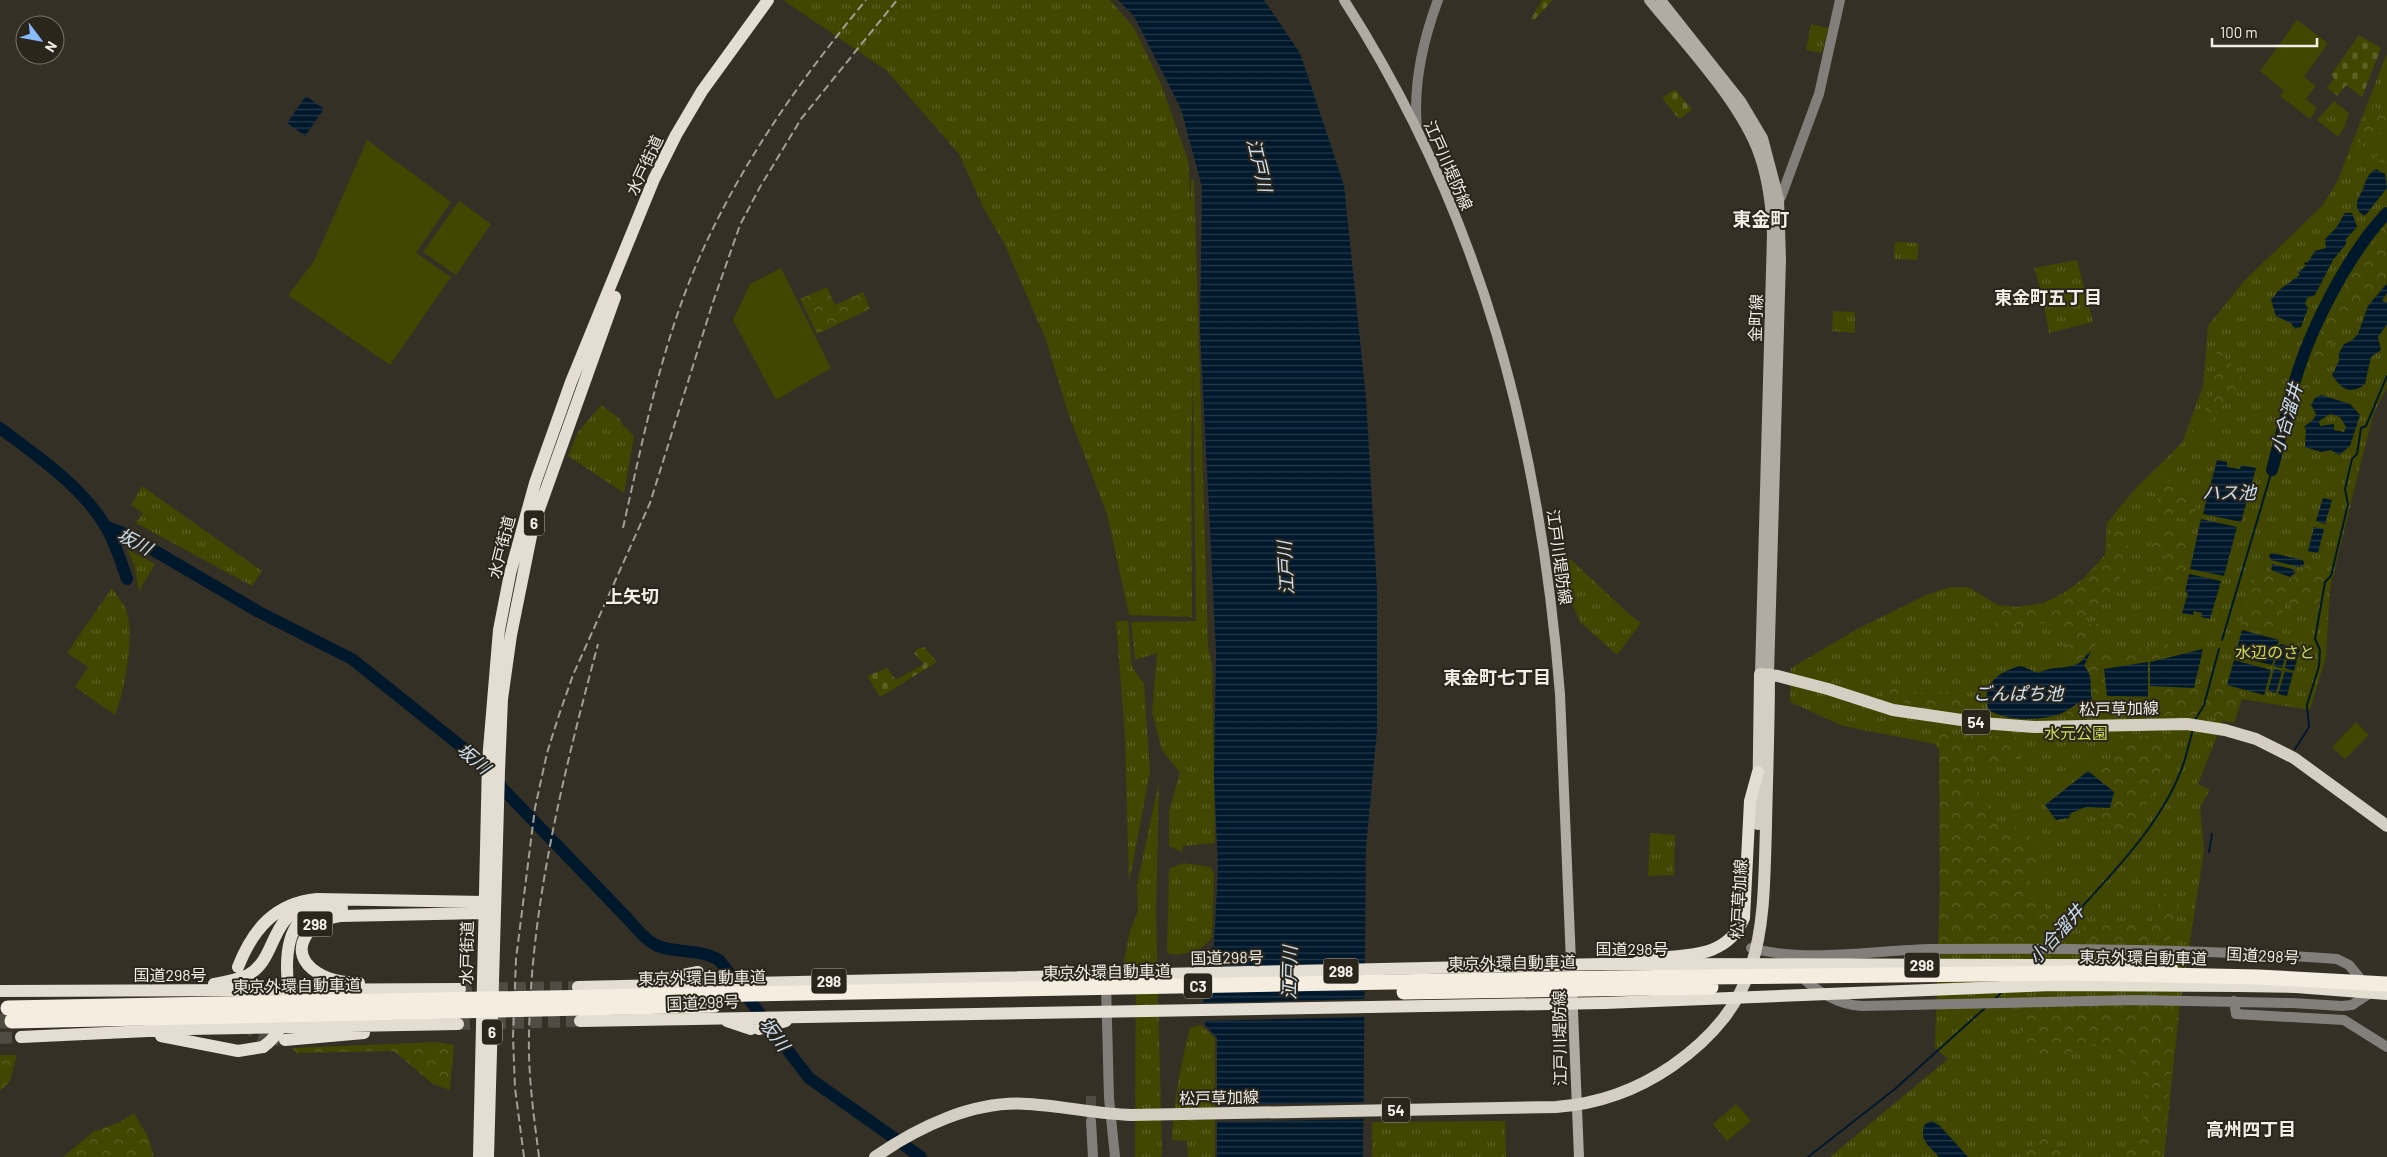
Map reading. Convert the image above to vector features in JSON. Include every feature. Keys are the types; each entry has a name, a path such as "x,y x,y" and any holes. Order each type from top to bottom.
{"highway":[{"name":"水戸街道","path":"488,1157 487,786 499,630 510,574 523,521 571,382 661,181 683,138 768,0"},
{"name":"水戸街道","path":"758,19 777,0"},
{"name":"水戸街道","path":"479,1157 487,907 498,796 502,699 511,635 533,526 615,285"},
{"path":"1619,964 1700,953 1718,948 1730,940 1744,918 1749,814 1753,786 1758,772"},
{"name":"298","path":"238,967 255,935 275,913 298,901 317,899 487,907"},
{"name":"298","path":"0,991 191,988 222,983 247,975 262,960 279,926 286,918 304,906 326,900"},
{"name":"298","path":"427,989 334,980 312,969 303,955 302,947 307,932 312,926 325,919 340,916 487,907"},
{"name":"298","path":"191,1034 238,1051 264,1047 277,1035 286,1019 287,967 290,937 298,924 310,914 333,908 402,913"},
{"name":"国道298号","path":"578,987 1553,966 1572,964 2084,965 2242,970 2387,979"},
{"path":"654,984 671,977 702,973 719,983"},
{"name":"東京外環自動車道","path":"2387,984 2258,977 2071,973 1618,978 10,1014 1132,995 1606,990 2063,978 2250,982 2387,990"},
{"name":"国道298号","path":"580,1021 744,1017 784,1020 924,1014 1107,1013 1574,1004 2053,985 2296,987 2387,994"},
{"name":"国道298号","path":"191,988 460,989"},
{"path":"717,1018 755,1029 784,1020"},
{"name":"298","path":"285,1040 458,1024"},
{"name":"298","path":"21,1038 433,1026"}],"main road":[{"name":"江戸川堤防線","path":"1344,0 1378,56 1440,177 1483,286 1507,368 1531,465 1558,667 1574,1004 1579,1157"},
{"name":"金町線","path":"1649,0 1740,117 1759,155 1774,200"},
{"name":"金町線","path":"1661,0 1741,101 1753,119 1763,138 1774,200 1781,259 1765,674"},
{"name":"松戸草加線","path":"1765,674 1828,689 1893,710 1991,724 2034,727 2194,725 2256,739 2288,755 2387,826"},
{"name":"松戸草加線","path":"1754,949 1757,908 1758,772 1765,674"},
{"name":"松戸草加線","path":"875,1157 906,1138 954,1116 996,1105 1028,1104 1111,1115 1556,1107 1576,1105 1634,1089 1710,1036 1727,1014 1744,984 1763,908 1765,674"}],"street":[{"path":"1417,129 1416,114 1422,55 1438,0"},
{"path":"1774,200 1819,94 1840,0"},
{"path":"1754,949 1776,954 1930,949 2212,953 2337,959 2349,965 2359,977"},
{"path":"1776,954 1816,988 1843,1004 1870,1006 1985,1002 2234,1001 2342,1006 2352,1004 2370,992"},
{"path":"1106,975 1111,1115 1115,1157"},
{"path":"2234,1001 2236,1014 2344,1020 2387,1047"},
{"path":"1092,1121 1093,1157"}],"green space":[{"path":"783,0 1110,0 1134,28 1161,84 1188,160 1191,206 1191,179 1194,180 1208,645 1212,666 1215,843 1183,846 1182,852 1169,846 1169,811 1180,773 1162,750 1152,712 1157,653 1135,660 1131,622 1196,621 1193,373 1191,452 1192,617 1129,615 1107,514 1067,410 1046,340 1004,243 983,207 959,154 886,70"},
{"path":"1542,0 1553,0 1534,20 1531,19"},
{"path":"2297,20 2328,43 2304,77 2316,86 2306,99 2317,108 2310,119 2280,96 2284,91 2260,71"},
{"path":"1811,24 1828,28 1822,53 1806,50"},
{"path":"2359,35 2381,48 2362,97 2346,85 2338,96 2327,88 2334,78 2331,75"},
{"name":"水元公園","path":"2387,53 2387,388 2374,412 2330,589 2326,657 2310,710 2242,699 2234,723 2223,721 2198,784 2210,790 2200,807 2204,851 2179,1012 2164,1157 1830,1157 1948,1059 1935,1048 1944,755 1935,744 1843,726 1790,702 1791,668 1859,628 1926,595 1951,587 1968,587 1998,605 2017,607 2043,603 2062,594 2083,579 2105,555 2107,523 2134,490 2182,443 2203,386 2208,326 2244,281 2323,205 2337,182"},
{"path":"1675,89 1692,110 1679,119 1662,98"},
{"path":"2334,101 2349,113 2344,128 2338,137 2317,120"},
{"path":"2373,106 2387,112 2387,128 2368,139 2362,146 2356,145"},
{"path":"367,140 451,202 416,253 451,277 390,365 288,295 314,261"},
{"path":"2387,142 2387,164 2373,160"},
{"path":"459,201 491,224 456,275 423,252"},
{"path":"2387,221 2387,280 2346,312 2306,396 2295,392 2324,325 2346,281 2372,240"},
{"path":"1895,242 1919,243 1917,260 1894,259"},
{"path":"2077,260 2093,322 2049,333 2042,293 2034,268"},
{"path":"781,268 831,368 776,400 733,320 750,284"},
{"path":"827,287 835,305 863,292 870,309 817,334 800,299"},
{"path":"1833,311 1855,312 1855,333 1832,331"},
{"path":"2217,348 2243,379 2195,442 2189,439 2212,397"},
{"path":"601,405 621,420 620,422 634,436 624,493 568,456 578,432"},
{"path":"2164,478 2199,495 2193,521 2165,515 2153,489"},
{"path":"142,486 262,571 252,586 136,523 143,513 131,505"},
{"path":"2112,525 2128,530 2127,557 2121,574 2112,590 2092,609 2086,618 2084,624 2098,624 2095,646 2079,661 2067,663 2064,637 2056,619 2019,630 1996,627 1996,606 2005,610 2043,605 2079,587 2105,557"},
{"path":"2169,527 2190,533 2180,588 2157,589 2149,581 2150,574 2167,559 2151,546 2153,533"},
{"path":"127,549 155,564 139,591 134,564"},
{"path":"1563,556 1568,557 1641,623 1617,655 1580,622 1569,597"},
{"path":"2310,561 2327,565 2317,610 2285,603 2278,635 2240,628 2257,571 2293,579"},
{"path":"112,588 125,607 129,631 128,661 115,715 75,687 88,667 67,653"},
{"path":"1116,621 1128,621 1132,667 1144,684 1150,772 1129,882 1125,737"},
{"path":"2168,644 2171,656 2104,668 2107,699 2148,700 2149,687 2207,687 2242,691 2232,719 2201,715 2066,717 2068,711 2080,703 2086,704 2093,701 2091,671 2085,666 2090,655"},
{"path":"924,647 937,662 880,697 867,676 887,668 896,680 924,664 914,653 917,649"},
{"path":"1889,682 1913,691 1937,693 1955,691 1963,698 1963,712 1913,705 1883,696"},
{"path":"2356,722 2369,735 2345,759 2332,747"},
{"path":"1939,734 2019,737 2019,758 1963,766 1997,822 2009,824 2020,829 2028,834 2034,842 2038,860 2030,882 2054,924 2033,947 1940,947"},
{"path":"2122,735 2170,737 2156,784 2137,828 2103,831 2097,810 2111,809 2115,791 2086,769 2091,759 2111,770 2111,745"},
{"path":"1159,781 1156,912 1162,1153 1161,1157 1135,1157 1136,964 1123,965 1130,931 1138,911 1137,885"},
{"path":"1650,833 1675,835 1674,875 1648,876"},
{"path":"1183,863 1211,867 1214,875 1212,937 1203,946 1193,951 1169,954 1167,950 1169,869"},
{"path":"2162,892 2180,901 2169,943 2078,942 2082,927 2094,928 2101,917 2151,928"},
{"path":"2025,1003 2178,1003 2162,1157 2121,1157 2142,1138 2146,1075 2109,1042 2094,1044 2044,1063 2017,1046"},
{"path":"1201,1025 1215,1038 1215,1157 1188,1157 1187,1141 1172,1140 1180,1070 1186,1042 1190,1028"},
{"path":"437,1042 454,1045 450,1090 433,1084 394,1051 297,1053 292,1048"},
{"path":"0,1055 17,1055 10,1081 0,1091"},
{"path":"1736,1104 1751,1121 1727,1141 1713,1124"},
{"path":"134,1113 148,1137 154,1157 63,1157 93,1132 120,1122"},
{"path":"1505,1121 1506,1157 1372,1157 1372,1122"},
{"path":"2045,1137 2067,1157 2023,1157 2023,1151"}],"water":[{"name":"江戸川","path":"1118,0 1264,0 1300,53 1344,185 1366,398 1377,588 1377,730 1366,848 1363,1157 1217,1157 1217,1038 1205,1025 1201,963 1214,945 1218,867 1214,777 1216,651 1200,331 1202,187 1181,109 1134,16"},
{"path":"306,96 324,109 305,136 287,123"},
{"path":"2376,169 2385,174 2387,188 2365,216 2358,210 2357,204 2367,178"},
{"path":"2345,213 2352,213 2357,227 2346,239 2346,244 2333,260 2315,295 2307,298 2305,304 2308,308 2301,327 2295,329 2291,323 2276,316 2271,300 2279,290 2300,275 2298,272 2306,266 2304,263 2308,262 2315,251 2326,248 2325,239 2336,228"},
{"path":"2387,283 2387,293 2382,301 2387,303 2387,324 2378,337 2381,350 2371,357 2365,384 2355,389 2347,389 2339,384 2332,375 2339,361 2339,353 2344,344 2351,341 2358,334 2368,306"},
{"path":"2321,395 2350,404 2360,415 2350,446 2339,455 2331,450 2321,452 2305,447 2306,430 2304,427 2314,419 2316,414 2311,405 2315,398","holes":["2330,414 2340,417 2346,427 2344,432 2334,430 2334,424 2320,426 2319,421"]},
{"name":"ハス池","path":"2217,460 2227,462 2227,467 2240,469 2241,465 2256,468 2241,522 2203,514"},
{"path":"2323,498 2332,500 2325,524 2316,521"},
{"name":"ハス池","path":"2201,519 2237,527 2224,576 2190,569"},
{"path":"2314,527 2324,529 2318,553 2308,551"},
{"path":"2272,553 2303,560 2303,566 2299,567 2271,560 2269,555"},
{"path":"2272,564 2292,569 2296,572 2290,577 2271,570"},
{"path":"2189,574 2221,581 2210,619 2201,617 2202,613 2194,611 2193,615 2182,613 2188,593 2185,592"},
{"path":"2242,630 2279,640 2272,665 2235,656"},
{"path":"2280,644 2288,646 2282,668 2274,666"},
{"path":"2290,646 2300,649 2294,671 2285,668"},
{"path":"2203,649 2194,688 2150,686 2150,662"},
{"name":"ごんぱち池","path":"2091,651 2084,666 2089,673 2091,681 2092,698 2088,703 2080,702 2060,714 2033,719 2013,718 1996,714 1989,710 1987,693 1989,686 1993,680 2005,671 2021,666 2038,673 2049,669 2072,666 2081,662"},
{"path":"2234,660 2271,670 2264,695 2227,685"},
{"path":"2148,662 2148,697 2107,696 2104,669"},
{"path":"2274,669 2282,671 2276,693 2268,691"},
{"path":"2285,671 2293,673 2287,696 2278,694"},
{"path":"2088,771 2114,792 2110,808 2086,807 2071,813 2069,818 2056,820 2045,805"},
{"path":"1932,1121 1940,1126 1968,1157 1939,1157 1928,1146 1924,1138 1923,1129 1925,1124"}],"pier":[{"path":"1368,999 1368,1017 1202,1021 1201,1003"},
{"path":"1366,1102 1366,1119 1216,1122 1216,1105"}],"waterway":[{"name":"小合溜井","path":"2272,470 2298,370 2307,346 2343,273 2372,230 2387,213"},
{"path":"2295,749 2309,727 2307,705 2319,666 2320,650 2315,639 2325,582 2331,576 2348,504 2345,489 2352,459 2357,454 2361,428 2366,426 2387,376"},
{"name":"坂川","path":"0,428 58,473 85,498 106,527 118,552 127,579"},
{"name":"小合溜井","path":"2222,640 2272,470"},
{"name":"坂川","path":"105,526 126,534 259,612 352,659 492,771 502,788 646,939 661,947 703,954 719,960 809,1078 921,1157"},
{"name":"小合溜井","path":"2195,720 2204,705 2219,649"},
{"name":"小合溜井","path":"2048,945 2126,858 2161,810 2175,785 2193,730"},
{"path":"2209,852 2212,834"},
{"name":"小合溜井","path":"2035,960 2042,952"},
{"name":"小合溜井","path":"1994,1000 2001,993"},
{"name":"小合溜井","path":"1808,1157 1895,1089 1985,1008"}],"tunnel":[{"path":"460,989 578,987"},
{"path":"0,1021 12,1021"},
{"path":"458,1024 580,1021"},
{"path":"244,1025 258,1035 280,1040"},
{"path":"0,1038 21,1037"},
{"path":"1091,1096 1091,1118"}],"railway":[{"path":"623,528 663,360 684,295 697,263 732,192 772,126 817,62 866,0"},
{"path":"524,1157 515,1088 513,1037 516,959 535,808 547,753 559,715 573,675 650,503 712,305 740,225 760,187 801,119 897,0"},
{"path":"539,1157 529,1066 531,986 536,936 543,887 562,789 598,644"}],"district":[{"name":"東金町","path":"1761,218"},
{"name":"東金町五丁目","path":"2048,297"},
{"name":"上矢切","path":"632,596"},
{"name":"東金町七丁目","path":"1497,677"},
{"name":"高州四丁目","path":"2251,1129"}],"park label":[{"name":"水辺のさと","path":"2275,651"}]}
